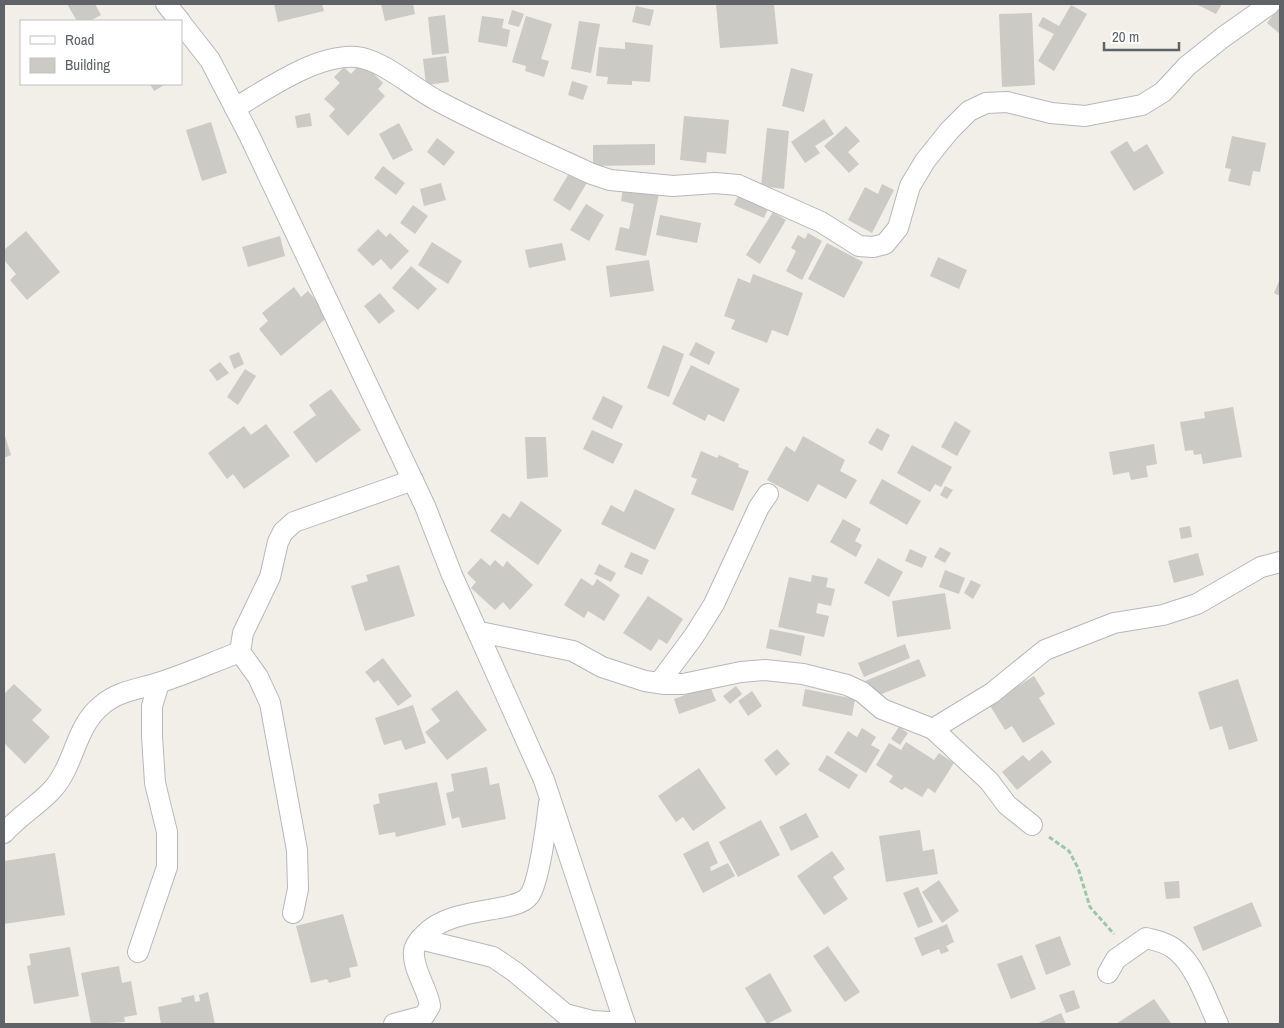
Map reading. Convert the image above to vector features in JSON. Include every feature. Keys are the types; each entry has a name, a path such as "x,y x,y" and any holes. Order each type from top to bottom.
{"street":[{"path":"166,4 178,20"},
{"path":"235,108 304,69 340,58 356,57 371,60 438,101 592,174 610,180 673,186 715,183 738,185 821,222 859,246 873,247 885,244 898,228 910,186 925,161 948,130 969,111 986,103 1007,102 1051,113 1085,116 1142,105 1163,92 1186,66 1270,4"},
{"path":"182,25 210,60 235,108 413,480 452,575 480,632 550,799 625,1023 592,1021 565,1014 515,972 493,957 420,939"},
{"path":"293,913 298,889 297,850 293,818 283,780 270,703 258,676 240,652 242,633 270,577 278,542 283,532 294,522 413,480"},
{"path":"659,683 694,636 714,604 759,507 768,494"},
{"path":"933,729 992,693 1045,650 1114,623 1163,615 1197,604 1261,567 1280,562"},
{"path":"480,632 573,651 602,667 659,683 683,684 741,672 765,670 803,674 847,685 862,692 882,710 933,729 989,781 1007,805 1032,825"},
{"path":"4,833 17,818 52,790 66,771 89,719 101,705 119,694 159,682 240,652"},
{"path":"138,952 167,867 166,832 155,783 152,736 152,706 159,682"},
{"path":"394,1024 424,1016 430,1006 429,995 417,967 414,951 420,939 432,926 464,913 518,903 528,898 535,885 550,799"},
{"path":"1108,973 1116,959 1146,938 1165,943 1179,952 1190,966 1218,1024"}],"path":[{"path":"1032,825 1068,851 1078,868 1090,907 1128,949"}],"building":[{"path":"67,4 95,4 101,15 92,20 76,20"},
{"path":"274,4 322,4 324,11 278,22"},
{"path":"381,4 413,4 415,14 385,21"},
{"path":"716,4 774,4 778,44 720,48"},
{"path":"1196,4 1222,4 1216,14"},
{"path":"1071,5 1087,14 1054,71 1038,61 1054,34 1038,26 1043,17 1059,26"},
{"path":"636,6 654,10 650,26 632,22"},
{"path":"1278,8 1280,9 1280,34 1267,23"},
{"path":"512,10 524,14 519,27 508,24"},
{"path":"1032,13 1035,85 1002,87 999,14"},
{"path":"445,15 449,53 432,55 428,17"},
{"path":"482,16 504,19 502,28 510,30 507,47 478,42"},
{"path":"526,16 552,24 541,59 549,61 544,77 525,71 526,66 512,62"},
{"path":"579,21 600,24 591,73 571,69"},
{"path":"625,42 653,45 650,82 632,81 632,85 607,84 608,77 596,76 599,47 625,49"},
{"path":"446,56 449,82 426,85 423,59"},
{"path":"362,62 383,83 378,89 385,96 348,136 329,116 335,109 324,99 340,83 334,77 344,67 351,74"},
{"path":"791,68 813,74 804,112 782,106"},
{"path":"572,81 588,86 583,100 568,95"},
{"path":"151,85 164,85 154,91"},
{"path":"310,113 312,126 297,128 295,116"},
{"path":"684,116 729,120 726,154 707,152 706,163 680,160"},
{"path":"824,119 834,134 815,146 820,153 805,163 791,142"},
{"path":"211,122 227,173 202,181 186,130"},
{"path":"399,123 413,150 393,160 379,134"},
{"path":"846,126 860,141 848,152 859,164 849,173 824,146"},
{"path":"767,128 789,131 784,189 761,186"},
{"path":"1232,136 1266,143 1260,172 1253,171 1250,186 1228,181 1231,169 1225,168"},
{"path":"437,138 455,152 444,166 427,152"},
{"path":"1127,141 1134,152 1147,144 1164,173 1134,191 1110,152"},
{"path":"655,144 655,165 593,166 593,145"},
{"path":"383,166 405,183 396,195 374,178"},
{"path":"571,170 588,181 570,211 553,200"},
{"path":"624,182 660,189 646,256 615,250 620,227 629,229 634,204 621,201"},
{"path":"441,183 446,200 424,206 420,189"},
{"path":"882,184 894,190 872,233 848,220 865,187 878,194"},
{"path":"740,191 770,204 764,218 734,205"},
{"path":"586,204 604,215 589,241 570,230"},
{"path":"413,205 428,216 415,234 400,223"},
{"path":"773,212 786,220 760,264 746,255"},
{"path":"660,215 701,223 697,243 656,235"},
{"path":"378,229 386,237 390,233 409,251 391,270 381,259 373,266 357,250"},
{"path":"26,231 60,272 27,300 10,280 16,274 4,260 4,250"},
{"path":"808,233 822,241 802,280 786,271 796,251 791,248 798,235 805,239"},
{"path":"280,236 285,256 248,267 242,247"},
{"path":"432,242 462,261 448,284 418,265"},
{"path":"562,243 566,260 529,268 525,250"},
{"path":"827,243 863,262 844,298 808,279"},
{"path":"938,257 967,270 959,289 930,276"},
{"path":"649,260 654,291 610,297 606,266"},
{"path":"411,266 437,289 418,310 392,288"},
{"path":"753,274 803,293 788,336 772,330 767,343 731,329 735,320 724,316 738,278 750,283"},
{"path":"1280,279 1280,296 1274,293"},
{"path":"294,287 301,297 308,291 329,316 281,356 259,329 268,321 262,313"},
{"path":"380,293 395,311 379,324 364,306"},
{"path":"696,342 715,352 709,365 689,355"},
{"path":"663,345 684,354 669,397 647,388"},
{"path":"239,352 244,364 234,369 229,356"},
{"path":"220,362 229,373 217,381 209,370"},
{"path":"691,365 740,389 724,422 708,414 705,421 672,404"},
{"path":"245,369 256,376 238,405 227,397"},
{"path":"331,389 361,430 316,463 293,432 316,415 309,405"},
{"path":"603,396 623,406 612,429 592,419"},
{"path":"1233,407 1242,457 1203,464 1201,454 1194,455 1193,450 1185,451 1180,422 1205,418 1204,412"},
{"path":"955,421 971,431 957,456 941,447"},
{"path":"266,424 290,456 244,489 233,474 227,479 208,453 244,426 251,435"},
{"path":"877,428 890,435 882,451 868,443"},
{"path":"592,430 623,444 613,464 583,449"},
{"path":"4,433 11,455 4,458"},
{"path":"803,436 845,460 840,471 857,480 846,499 818,484 808,502 767,480 786,446 795,452"},
{"path":"525,437 546,437 548,477 527,479"},
{"path":"1154,444 1157,464 1146,466 1148,477 1131,480 1129,472 1113,475 1109,452"},
{"path":"912,445 952,467 941,487 935,484 930,492 897,473"},
{"path":"701,451 717,458 719,455 739,464 738,467 749,471 733,511 691,494 697,479 691,477"},
{"path":"882,479 921,501 907,525 869,503"},
{"path":"945,486 953,490 947,499 940,495"},
{"path":"635,489 675,509 655,550 601,524 611,505 624,512"},
{"path":"521,501 562,530 538,565 490,531 503,513 510,518"},
{"path":"843,519 861,529 855,541 862,545 856,557 830,542"},
{"path":"1190,526 1192,537 1181,539 1179,528"},
{"path":"940,547 951,553 945,563 934,557"},
{"path":"910,549 927,557 922,568 905,561"},
{"path":"631,552 649,560 642,575 624,567"},
{"path":"1198,553 1204,575 1174,583 1168,561"},
{"path":"481,558 490,566 495,560 503,567 507,561 533,585 510,610 503,602 495,610 471,588 476,582 467,573"},
{"path":"878,558 903,572 889,597 864,583"},
{"path":"599,564 616,573 611,582 594,574"},
{"path":"399,565 415,616 365,631 351,586 368,581 366,575"},
{"path":"945,570 965,578 959,594 939,587"},
{"path":"812,575 828,578 826,587 835,589 831,606 818,603 816,613 829,616 824,637 778,627 789,577 811,582"},
{"path":"581,578 593,586 597,579 620,595 604,621 588,611 584,618 564,605"},
{"path":"971,580 981,585 973,599 964,593"},
{"path":"945,593 951,629 897,637 892,601"},
{"path":"648,596 683,619 667,644 659,639 651,651 623,633"},
{"path":"770,629 805,636 801,656 766,648"},
{"path":"905,644 910,658 864,677 858,663"},
{"path":"383,658 412,696 398,706 378,680 374,683 365,672"},
{"path":"919,659 926,676 872,698 865,681"},
{"path":"1034,676 1045,694 1039,698 1055,724 1023,743 1012,726 1005,730 989,704"},
{"path":"1238,679 1258,741 1229,750 1222,726 1210,730 1198,692"},
{"path":"14,684 42,710 32,720 50,737 25,764 4,743 4,692"},
{"path":"710,686 716,701 679,714 674,699"},
{"path":"736,686 742,694 730,704 723,696"},
{"path":"805,689 855,699 852,716 802,706"},
{"path":"457,690 487,730 447,760 425,732 440,721 431,709"},
{"path":"752,691 762,706 748,716 738,701"},
{"path":"413,705 426,743 405,750 401,740 384,745 375,718"},
{"path":"899,727 908,733 900,745 891,739"},
{"path":"862,728 876,737 871,745 880,750 866,773 834,753 848,731 857,737"},
{"path":"906,742 934,760 939,753 954,763 935,793 928,788 922,797 905,787 902,790 889,782 893,776 876,765 889,743 901,750"},
{"path":"777,749 790,764 776,776 764,760"},
{"path":"1042,750 1052,762 1017,790 1002,772 1023,755 1029,761"},
{"path":"827,755 858,775 849,789 818,770"},
{"path":"487,767 490,785 499,783 506,819 462,828 459,817 452,819 446,793 454,791 451,774"},
{"path":"699,768 726,808 693,831 683,817 676,822 658,796"},
{"path":"437,782 446,825 396,837 395,832 379,835 373,805 380,803 378,794"},
{"path":"806,813 819,837 791,851 779,827"},
{"path":"761,820 780,855 738,877 719,842"},
{"path":"920,830 923,851 934,849 938,874 886,882 879,836"},
{"path":"708,841 718,863 710,867 711,871 728,863 735,876 703,893 683,854"},
{"path":"832,851 845,869 833,877 848,899 824,915 797,876"},
{"path":"55,853 65,915 4,924 4,861"},
{"path":"939,880 959,911 942,923 922,892"},
{"path":"1179,881 1180,898 1166,899 1164,882"},
{"path":"918,887 933,922 918,928 903,893"},
{"path":"1252,902 1262,926 1203,951 1193,927"},
{"path":"343,914 358,966 349,968 351,977 329,983 327,979 311,983 296,926"},
{"path":"947,924 954,942 946,946 949,951 941,954 939,949 922,956 914,938"},
{"path":"1060,936 1071,965 1046,975 1035,945"},
{"path":"828,946 860,992 845,1002 813,956"},
{"path":"70,947 79,996 34,1004 27,966 31,965 29,954"},
{"path":"1022,955 1036,989 1011,999 997,964"},
{"path":"119,966 122,983 131,981 137,1015 124,1017 125,1022 91,1024 81,973"},
{"path":"770,973 792,1011 767,1024 745,988"},
{"path":"1074,990 1080,1008 1066,1013 1059,995"},
{"path":"208,992 215,1024 161,1024 158,1007 182,1002 181,998 194,995 195,1002 200,1001 199,995"},
{"path":"1154,999 1171,1023 1116,1024"},
{"path":"1061,1013 1066,1024 1036,1024"}]}
